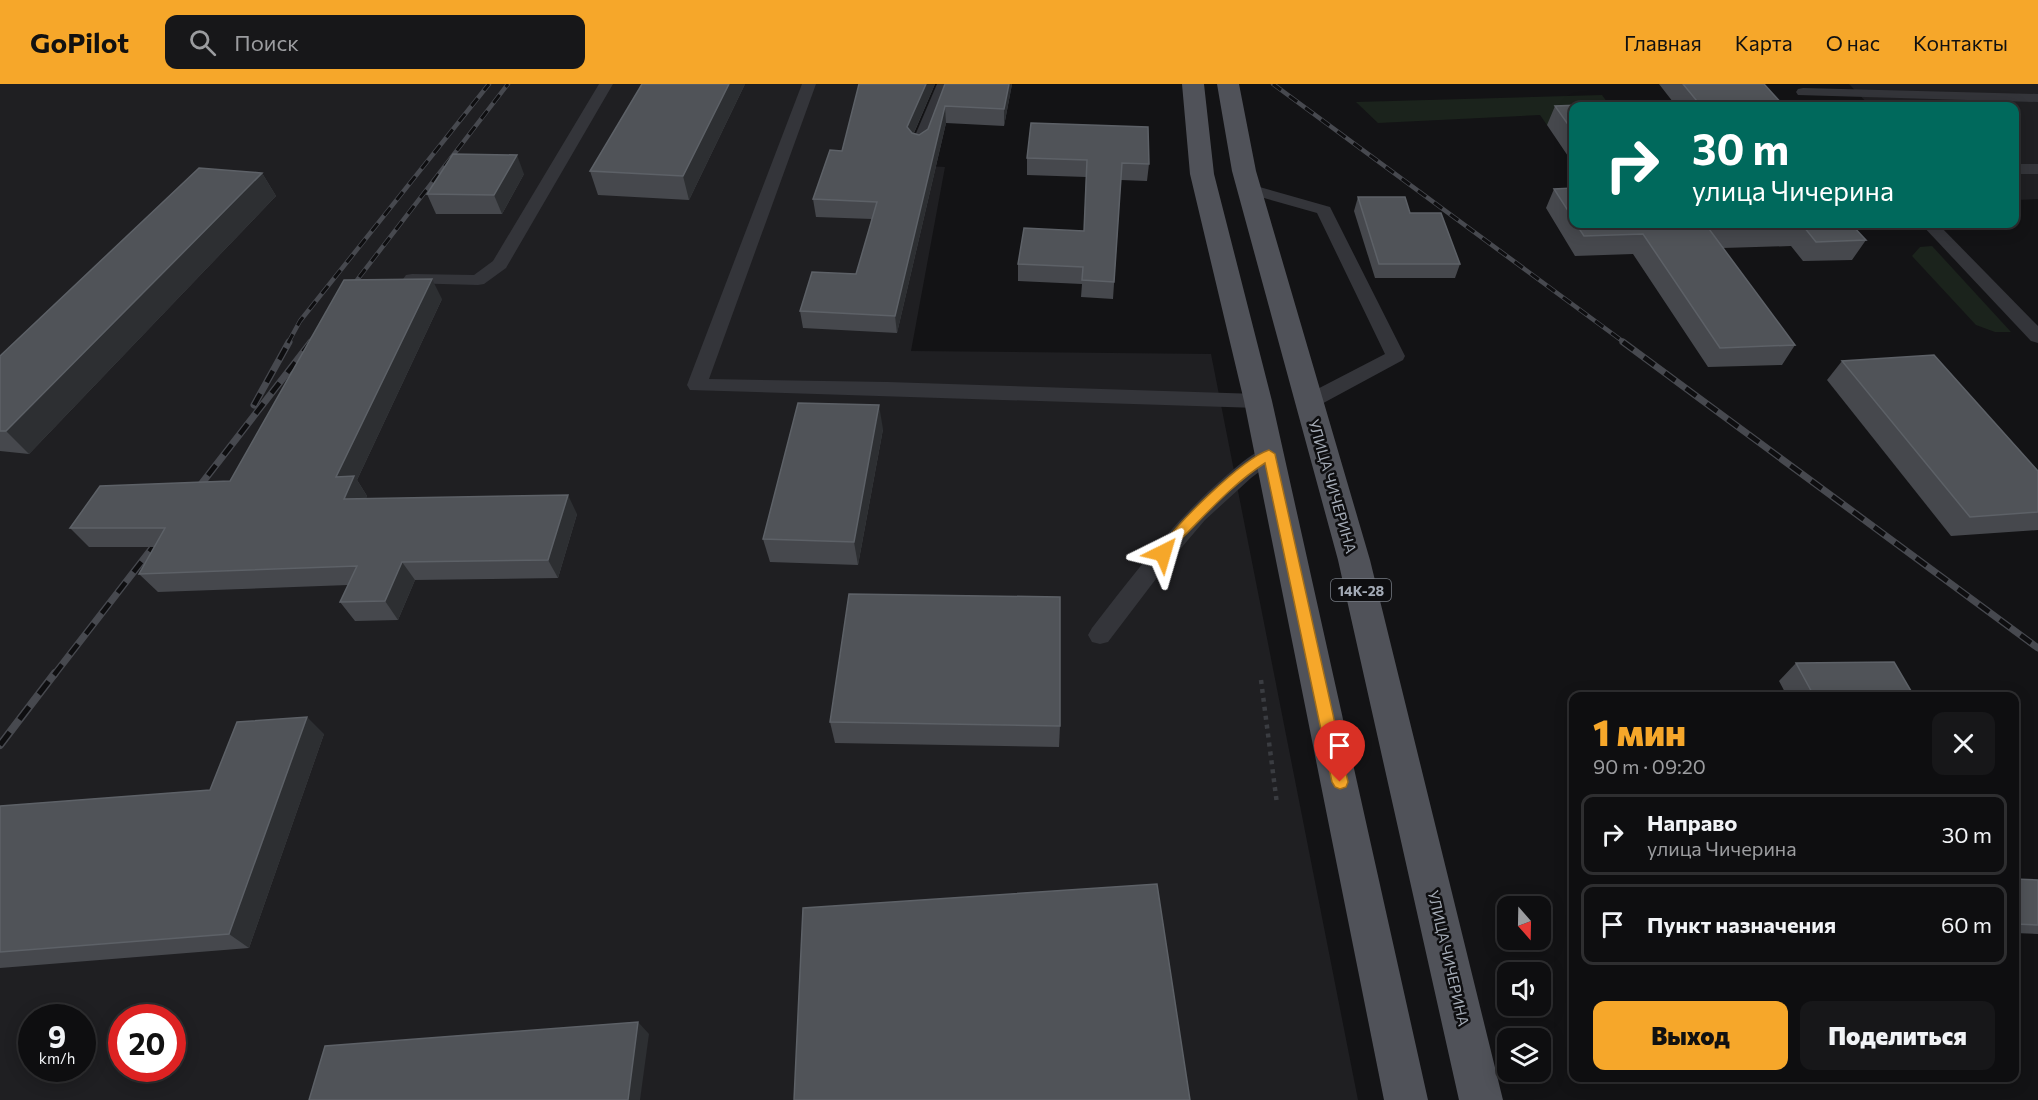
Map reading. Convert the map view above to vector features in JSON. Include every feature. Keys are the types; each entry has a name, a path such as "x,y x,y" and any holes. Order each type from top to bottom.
{"main road":[{"path":"1193,84 1202,174 1258,401 1406,1100"},
{"name":"УЛИЦА ЧИЧЕРИНА","path":"1228,84 1249,189 1354,560 1481,1100"}],"lane":[{"path":"412,279 478,280 500,264 606,84"},
{"path":"809,84 697,385 888,388 1258,401"},
{"path":"919,145 944,84"},
{"path":"1799,88 2038,98"},
{"path":"1799,88 1813,102"},
{"path":"1910,93 1919,102"},
{"path":"2019,169 2038,169"},
{"path":"1249,189 1324,210 1396,356 1309,402"},
{"path":"1933,228 2038,337"},
{"path":"1100,635 1176,537 1242,472 1269,454"}],"path":[{"path":"1261,680 1277,804"}],"shaded area":[{"path":"0,84 929,84 844,161 945,167 911,351 1211,354 1358,1100 0,1100"},
{"path":"1849,84 2038,84 2038,199 2019,200 2019,102 1866,102"},
{"path":"1602,95 1607,102 1569,102 1569,124 1547,125 1540,115 1378,123 1356,102"},
{"path":"1932,246 2011,332 1995,332 1976,325 1912,256 1920,247"}],"building":[{"path":"642,84 729,84 683,176 590,171"},
{"path":"859,84 926,84 907,127 912,133 919,135 928,129 945,84 1009,84 1004,109 945,106 895,316 800,311 812,272 856,274 877,202 813,199 830,150 842,151"},
{"path":"1683,84 1764,84 1780,102 1669,102 1697,101"},
{"path":"1555,106 1569,106 1569,126"},
{"path":"1031,123 1148,127 1149,164 1122,163 1114,282 1082,280 1083,267 1018,264 1024,228 1084,231 1087,160 1027,158"},
{"path":"453,154 517,155 494,195 427,194"},
{"path":"199,168 262,173 6,431 0,431 0,356"},
{"path":"1569,188 1569,212 1554,189"},
{"path":"1358,197 1405,197 1410,213 1441,213 1460,264 1379,264"},
{"path":"1579,228 1756,228 1709,229 1795,345 1720,348 1643,234 1584,236"},
{"path":"1805,228 1855,228 1866,240 1816,242"},
{"path":"432,279 336,477 354,476 344,499 568,495 548,560 402,562 385,601 340,602 357,566 139,574 165,528 70,528 100,486 230,481 344,280"},
{"path":"1934,355 2038,471 2038,512 1970,517 1842,361"},
{"path":"798,403 879,405 854,542 763,539"},
{"path":"849,594 1060,597 1060,726 830,722"},
{"path":"1894,662 1912,692 1812,692 1796,663"},
{"path":"307,717 229,934 0,952 0,806 210,790 237,722"},
{"path":"2019,879 2038,880 2038,925 2019,924"},
{"path":"1157,884 1190,1100 794,1100 803,908"},
{"path":"638,1022 628,1100 309,1100 325,1046"}],"railway":[{"path":"288,343 300,321 489,84"},
{"path":"347,293 508,84"},
{"path":"1273,84 1625,343"},
{"path":"309,343 315,336"},
{"path":"254,405 289,342"},
{"path":"192,496 311,342"},
{"path":"1623,342 2038,648"},
{"path":"54,675 163,534"},
{"path":"0,745 55,673"}],"route":[{"path":"1163,553 1176,537 1242,472 1269,454 1340,782"}]}
